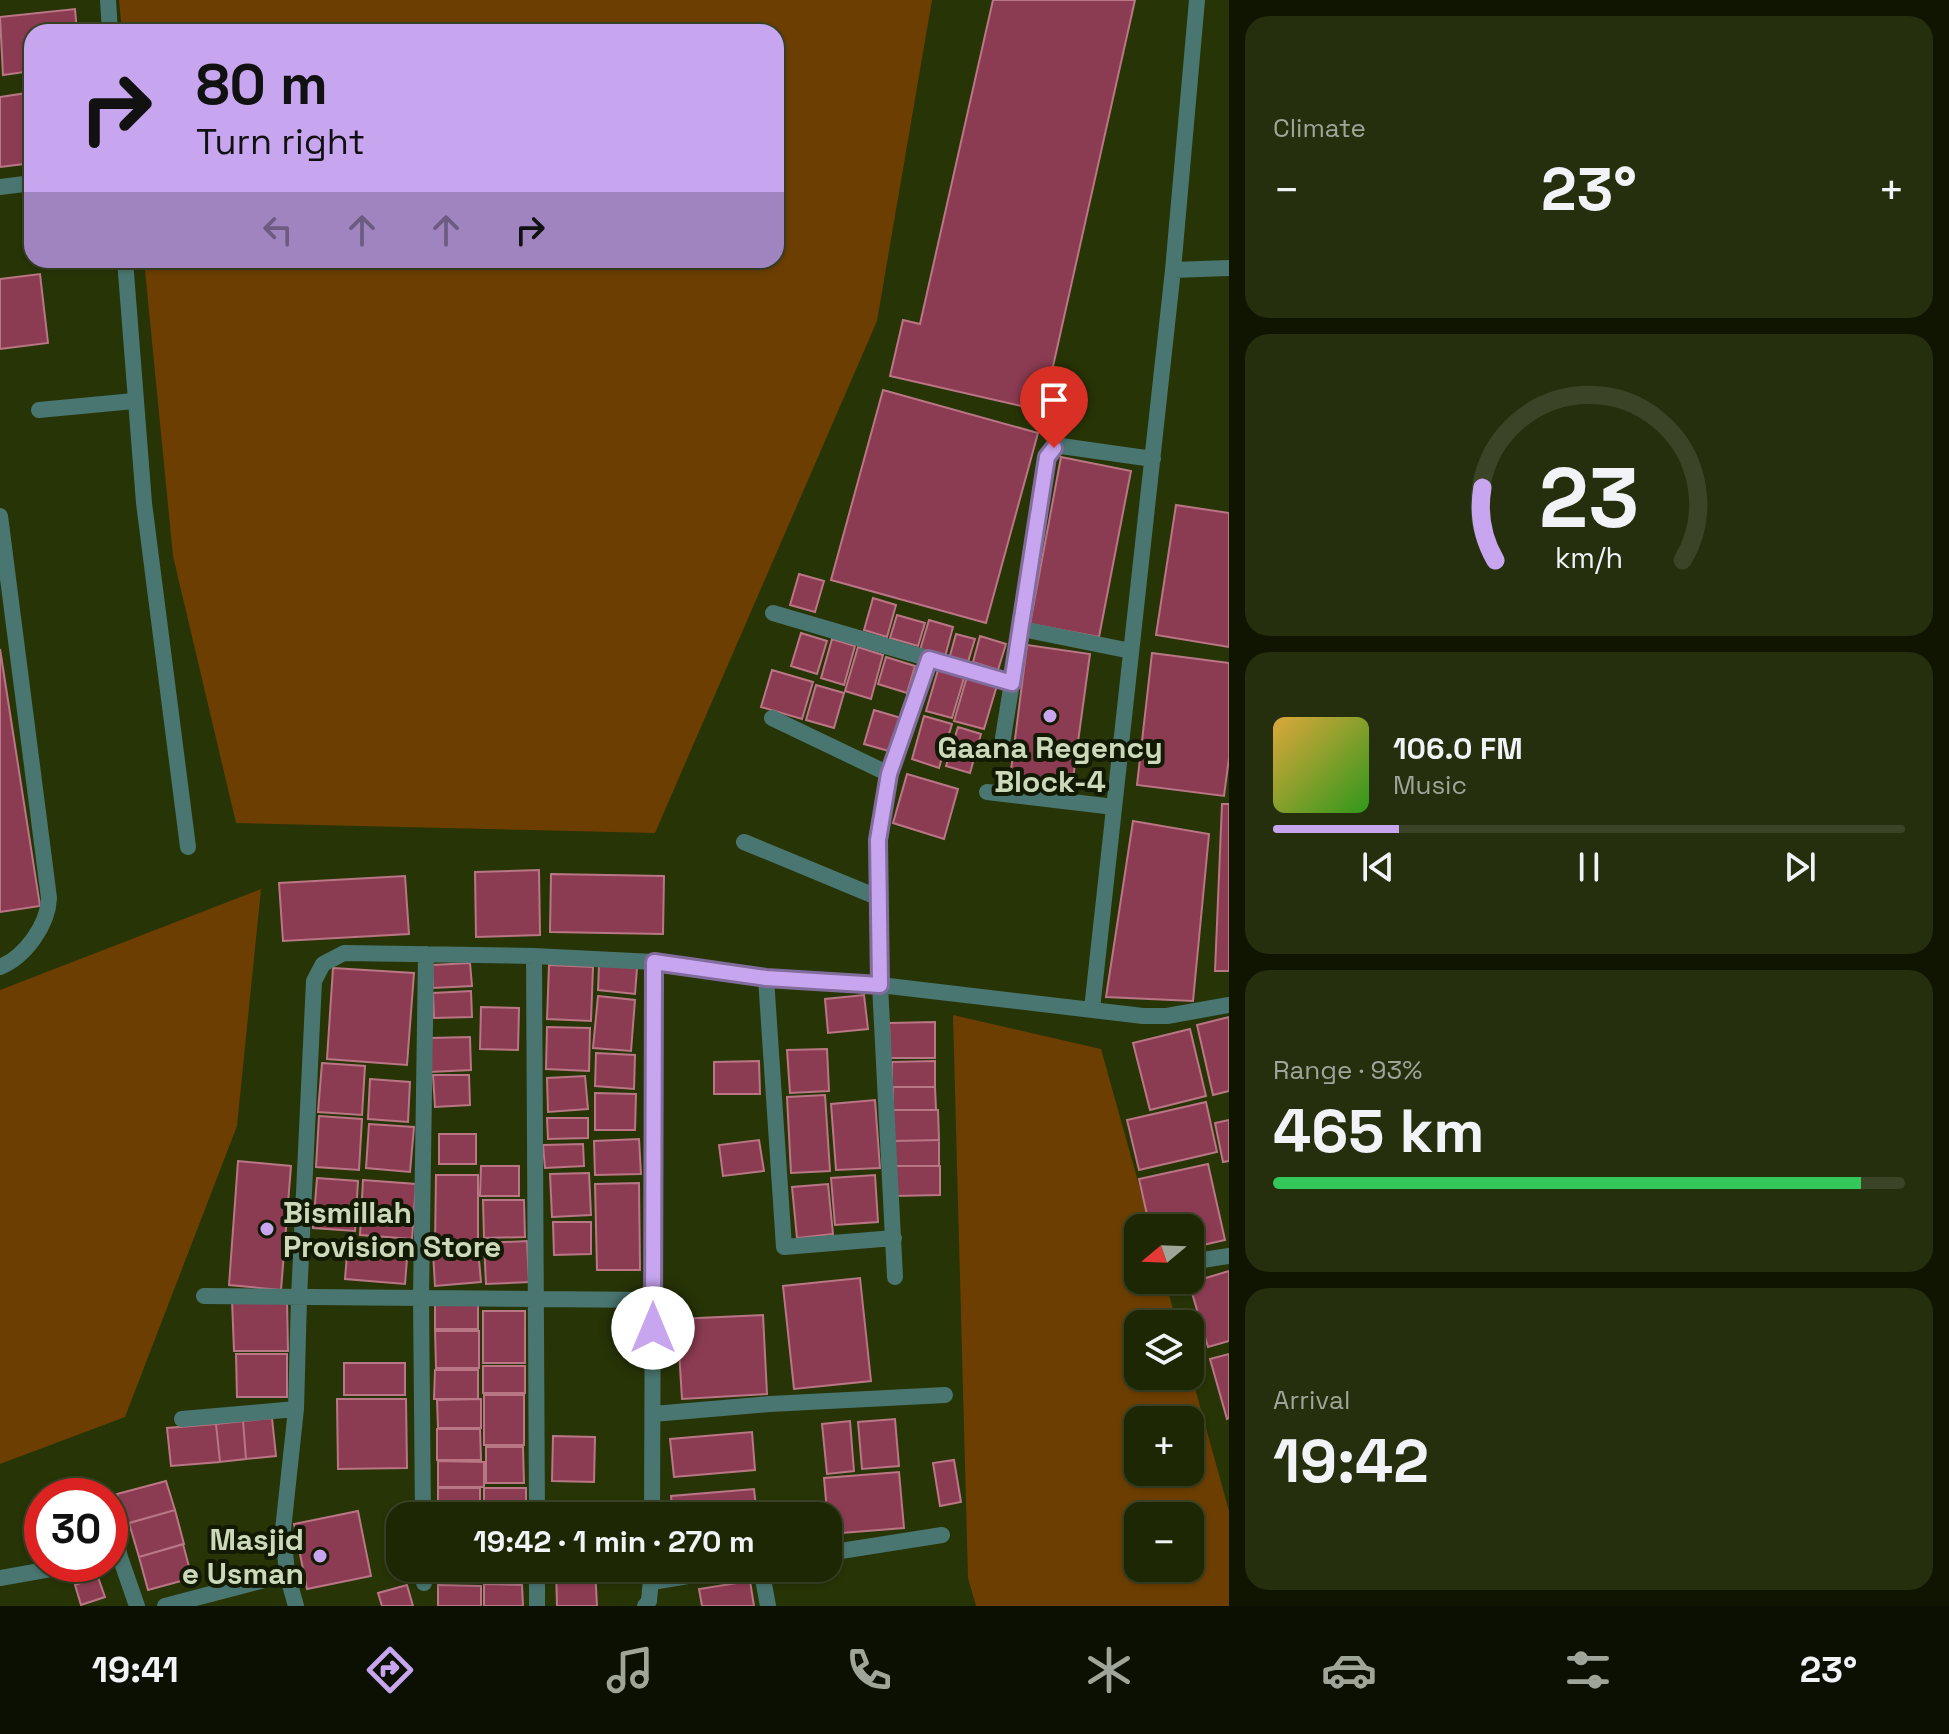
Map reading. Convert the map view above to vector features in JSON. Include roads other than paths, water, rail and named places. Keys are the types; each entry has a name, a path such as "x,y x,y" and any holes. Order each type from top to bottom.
{"street":[{"path":"108,0 110,24"},
{"path":"1092,1009 1173,270 1197,0"},
{"path":"0,187 24,184"},
{"path":"126,268 144,503 188,847"},
{"path":"1173,270 1229,268"},
{"path":"39,410 134,401"},
{"path":"1003,738 1049,452 1061,446 1153,459"},
{"path":"0,516 49,898 46,916 24,951 0,967"},
{"path":"773,613 1012,683"},
{"path":"1022,629 1131,651"},
{"path":"895,1277 880,985 878,840 889,774 929,659"},
{"path":"772,718 889,774"},
{"path":"987,792 1114,807"},
{"path":"744,842 877,897"},
{"path":"296,1606 287,1574 283,1530 296,1409 314,981 323,964 344,953 534,956 654,962 766,978 880,985 1143,1016 1167,1016 1229,1005"},
{"path":"423,1502 421,1298 426,954"},
{"path":"534,956 537,1502"},
{"path":"652,1502 654,962"},
{"path":"766,978 784,1247 894,1238"},
{"path":"1204,1260 1229,1256"},
{"path":"204,1296 653,1300"},
{"path":"653,1414 945,1395"},
{"path":"182,1419 296,1409"},
{"path":"842,1551 942,1535"},
{"path":"0,1578 24,1574"},
{"path":"165,1606 287,1574"},
{"path":"126,1582 137,1606"},
{"path":"537,1582 537,1606"},
{"path":"645,1606 649,1601 651,1582"},
{"path":"764,1582 768,1606"}],"place":[{"name":"Gaana Regency Block-4","path":"1050,716"},
{"name":"Bismillah Provision Store","path":"267,1229"},
{"name":"Masjid e Usman","path":"320,1556"}]}
